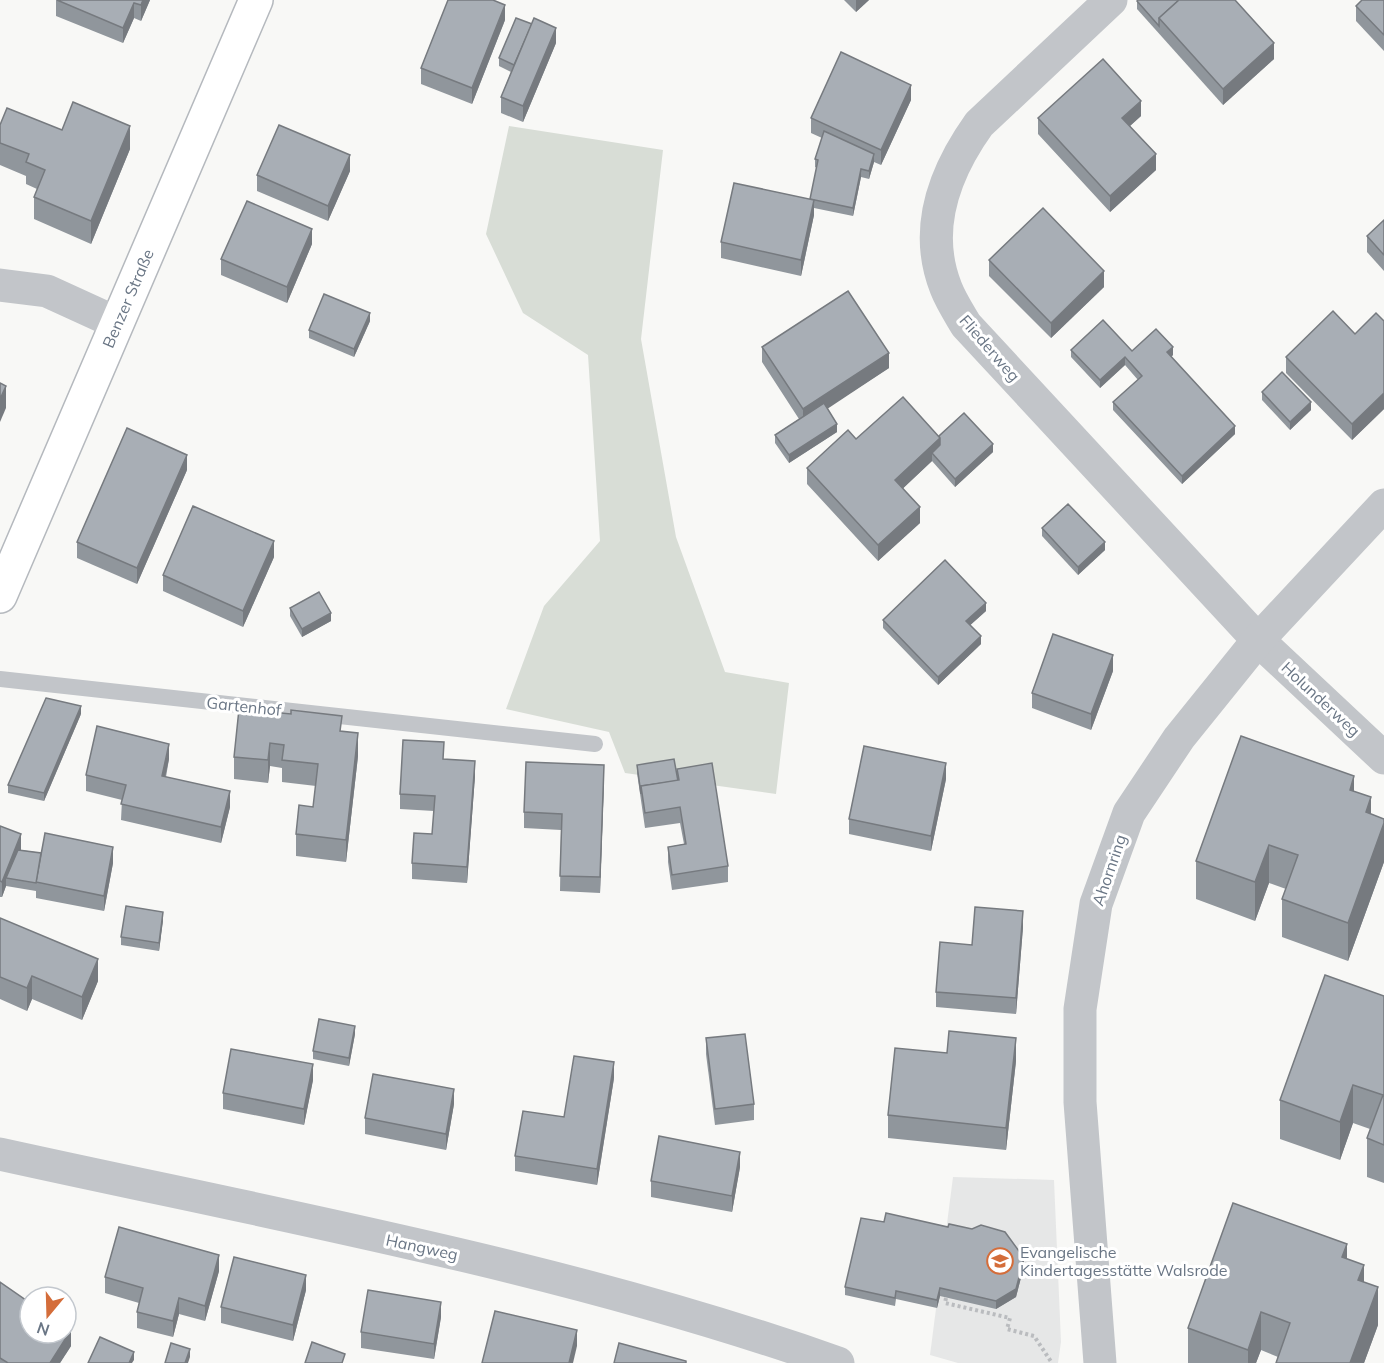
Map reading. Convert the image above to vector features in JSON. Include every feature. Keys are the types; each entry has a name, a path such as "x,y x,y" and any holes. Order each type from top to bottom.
{"street":[{"name":"Benzer Straße","path":"0,596 256,0"},
{"name":"Fliederweg","path":"1111,0 979,124 967,140 947,178 937,218 936,255 946,290 966,325 1258,640"},
{"path":"0,285 47,291 117,323"},
{"name":"Ahornring","path":"1100,1363 1080,1102 1080,1009 1096,904 1129,813 1179,738 1258,640 1384,505"},
{"name":"Holunderweg","path":"1258,640 1384,758"},
{"name":"Hangweg","path":"0,1154 492,1262 613,1292 739,1328 838,1363"}],"lane":[{"name":"Gartenhof","path":"0,679 595,744"}],"path":[{"path":"946,1298 945,1302 1010,1318 1007,1329 1034,1336 1052,1363"}],"shaded area":[{"path":"509,126 663,150 641,339 676,537 725,672 789,683 776,794 625,773 609,732 506,709 544,606 600,541 588,355 523,313 486,234"},
{"name":"Evangelische Kindertagesstätte Walsrode","path":"953,1177 1054,1180 1061,1342 1058,1363 958,1363 930,1355"}],"building":[{"path":"57,0 143,0 141,5 134,3 123,28"},
{"path":"448,0 493,0 505,5 472,88 421,68"},
{"path":"1138,0 1179,0 1159,18 1159,26"},
{"path":"1179,0 1235,0 1274,43 1223,89 1159,18"},
{"path":"1362,0 1384,0 1384,35 1356,6"},
{"path":"516,18 532,24 514,65 499,58"},
{"path":"534,18 556,28 523,106 501,97"},
{"path":"841,52 911,85 881,150 811,118"},
{"path":"1103,59 1141,101 1122,118 1156,154 1110,196 1038,118"},
{"path":"73,102 130,126 91,221 34,197 45,170 26,162 29,154 0,143 0,125 7,108 62,130"},
{"path":"279,125 350,155 328,206 257,175"},
{"path":"824,131 874,154 869,171 861,169 853,208 810,199 818,160 815,159"},
{"path":"734,183 814,200 801,260 721,242"},
{"path":"247,201 312,229 287,287 221,259"},
{"path":"1043,208 1104,271 1051,323 989,260"},
{"path":"1384,220 1384,255 1367,236"},
{"path":"848,291 889,353 803,409 762,347"},
{"path":"324,294 370,313 354,349 309,330"},
{"path":"1333,311 1355,334 1376,313 1384,321 1384,393 1352,424 1286,357"},
{"path":"1103,320 1132,351 1156,329 1173,347 1167,352 1235,426 1182,476 1113,402 1142,376 1125,357 1100,380 1071,350"},
{"path":"1282,372 1311,402 1290,422 1262,392"},
{"path":"0,383 6,386 0,399"},
{"path":"903,397 940,438 895,480 920,507 878,545 807,468 848,430 856,439"},
{"path":"824,403 837,424 789,455 775,435"},
{"path":"964,413 993,444 955,479 932,453 940,445 939,436"},
{"path":"127,428 187,455 137,568 77,542"},
{"path":"1068,504 1105,542 1078,567 1042,528"},
{"path":"193,506 274,541 243,611 163,575"},
{"path":"945,560 986,603 966,621 981,636 938,677 883,620"},
{"path":"319,592 331,613 302,629 290,608"},
{"path":"1053,634 1113,655 1091,714 1032,693"},
{"path":"46,698 81,706 44,793 8,785"},
{"path":"239,709 291,714 291,710 342,716 340,731 358,733 346,840 296,834 299,805 313,807 318,764 282,760 284,745 270,743 268,760 234,757"},
{"path":"97,726 169,744 162,776 230,791 221,827 121,804 126,785 86,775"},
{"path":"1241,736 1354,776 1350,790 1371,797 1366,812 1384,819 1348,923 1282,899 1298,855 1269,845 1255,882 1196,861"},
{"path":"403,740 444,742 443,759 475,761 467,867 412,863 414,833 432,834 435,796 400,794"},
{"path":"864,746 946,763 931,836 849,819"},
{"path":"674,759 678,781 641,786 641,794 637,765"},
{"path":"526,762 604,765 600,877 560,876 562,814 524,812"},
{"path":"712,763 728,866 672,875 668,847 686,844 680,807 645,813 641,786 679,780 677,769"},
{"path":"0,826 21,834 2,882 0,881"},
{"path":"45,833 113,847 104,896 36,882"},
{"path":"18,850 41,853 36,883 6,878"},
{"path":"126,906 163,912 159,943 121,937"},
{"path":"975,907 1023,911 1016,998 936,992 940,942 972,945"},
{"path":"0,918 98,959 82,997 32,976 27,988 0,977"},
{"path":"1325,975 1384,996 1384,1145 1367,1138 1383,1095 1353,1085 1340,1122 1280,1100"},
{"path":"319,1019 355,1026 349,1058 313,1051"},
{"path":"949,1031 1016,1038 1006,1128 888,1115 895,1048 947,1053"},
{"path":"745,1034 754,1104 715,1109 706,1038"},
{"path":"231,1049 313,1064 304,1109 223,1093"},
{"path":"574,1056 614,1062 597,1169 515,1156 523,1111 564,1117"},
{"path":"373,1074 454,1089 446,1134 365,1118"},
{"path":"659,1136 740,1152 732,1196 651,1181"},
{"path":"1233,1203 1347,1244 1342,1257 1364,1265 1358,1280 1378,1287 1350,1363 1276,1363 1290,1323 1261,1312 1248,1350 1188,1328"},
{"path":"886,1213 948,1227 949,1224 972,1229 981,1225 1005,1232 1024,1258 1016,1289 996,1301 940,1288 937,1300 896,1291 895,1298 845,1287 861,1218 884,1222"},
{"path":"119,1227 219,1255 205,1306 179,1298 173,1321 137,1312 143,1288 105,1277"},
{"path":"234,1257 306,1275 293,1325 221,1307"},
{"path":"0,1282 18,1295 18,1345 61,1345 50,1363 8,1363 0,1358"},
{"path":"368,1290 441,1302 434,1344 361,1332"},
{"path":"495,1311 577,1330 569,1363 482,1363"},
{"path":"100,1337 134,1352 129,1363 88,1363"},
{"path":"312,1342 345,1354 342,1363 305,1363"},
{"path":"171,1343 190,1349 185,1363 165,1363"},
{"path":"619,1343 686,1361 686,1363 614,1363"}],"place":[{"name":"Evangelische Kindertagesstätte Walsrode","path":"1000,1261"}]}
